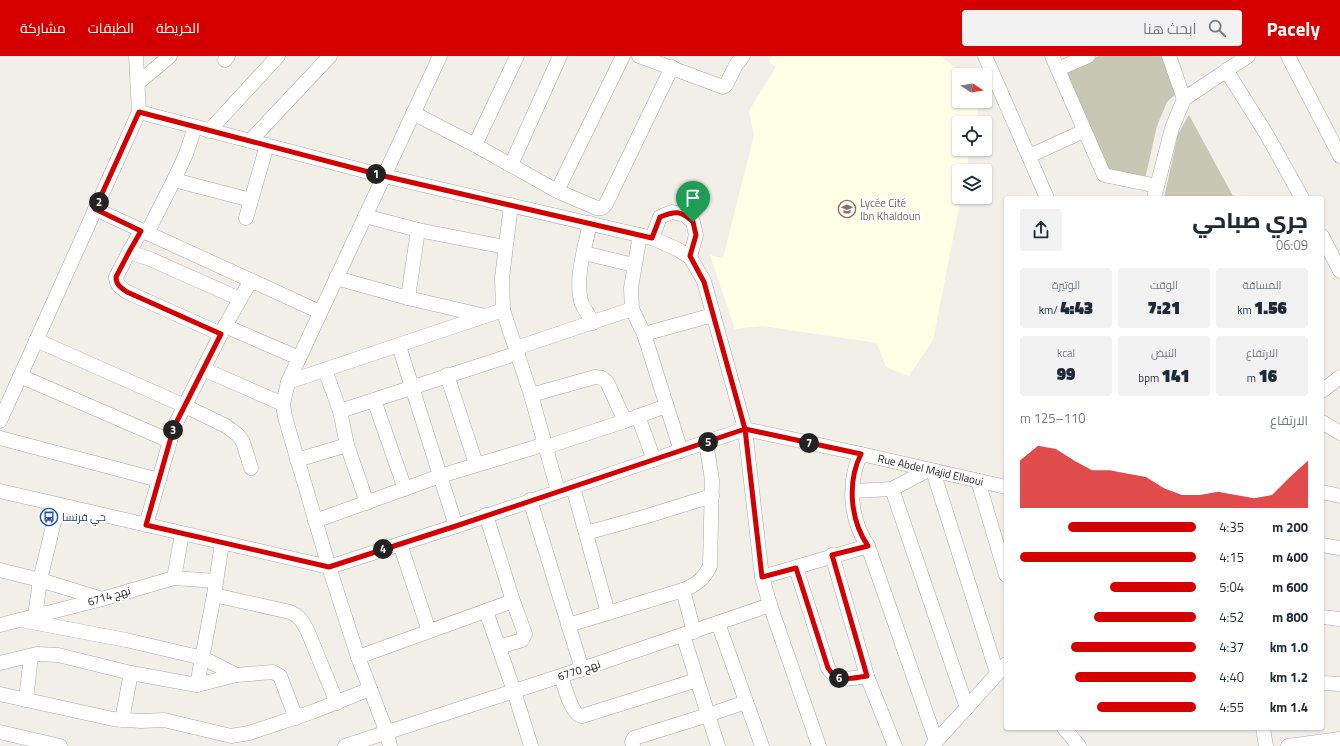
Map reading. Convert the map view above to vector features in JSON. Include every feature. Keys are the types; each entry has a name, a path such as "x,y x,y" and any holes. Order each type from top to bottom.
{"street":[{"path":"0,421 139,112 136,56"},
{"path":"138,83 170,56"},
{"path":"209,131 278,56"},
{"path":"250,141 330,56"},
{"path":"388,740 358,657 329,567 297,460 285,417 283,404 288,382 440,56"},
{"path":"475,145 517,56"},
{"path":"511,166 560,56"},
{"path":"557,190 623,56"},
{"path":"639,56 723,87 726,85 736,65 743,56"},
{"path":"984,56 1046,196"},
{"path":"1052,56 1104,176 1155,192 1172,128 1184,99 1230,64 1248,56"},
{"path":"1058,69 1088,56"},
{"path":"1169,56 1184,99"},
{"path":"1288,56 1340,156"},
{"path":"1230,64 1301,196"},
{"path":"413,113 557,190 597,208 602,208 606,204 672,67"},
{"path":"139,112 384,176 646,236 677,248 690,256 704,282 745,429 762,577 770,605 818,746"},
{"path":"195,127 186,154 174,180 144,232 129,252 116,277 116,282 127,292 299,358"},
{"path":"1029,156 1084,131"},
{"path":"246,218 267,146"},
{"path":"174,180 251,200"},
{"path":"512,205 505,247 502,278 503,310 531,395 558,492"},
{"path":"95,209 320,312"},
{"path":"681,451 644,334 632,309 631,288 634,265 646,236 660,217 672,212 685,214 693,222 696,235 690,256"},
{"path":"365,216 418,230 505,247"},
{"path":"590,223 580,269 578,286 582,304 593,323"},
{"path":"408,298 418,230"},
{"path":"1324,240 1340,270"},
{"path":"129,252 150,259 240,300"},
{"path":"584,254 634,265"},
{"path":"336,278 408,298 486,316"},
{"path":"146,525 174,427 223,330 251,280"},
{"path":"340,411 447,375 632,309"},
{"path":"288,382 503,310"},
{"path":"644,334 713,315"},
{"path":"36,340 185,406 226,426 238,435 243,442 251,468"},
{"path":"399,346 456,526"},
{"path":"204,369 283,404"},
{"path":"325,370 340,411 347,445 367,503"},
{"path":"447,375 476,464"},
{"path":"20,376 170,441"},
{"path":"531,395 595,377 602,378 607,382 625,421"},
{"path":"1324,389 1340,377"},
{"path":"374,400 405,489"},
{"path":"315,521 476,464 546,446 625,421 666,406"},
{"path":"638,416 654,460"},
{"path":"1324,423 1340,433"},
{"path":"0,491 329,567 745,429"},
{"name":"Rue Abdel Majid Ellaoui","path":"745,429 1004,487"},
{"path":"0,438 159,480"},
{"path":"568,625 683,590 696,584 706,575 710,566 712,480 706,442"},
{"path":"297,460 347,445"},
{"path":"853,491 892,489 930,470 1001,668 934,744 868,546 861,536 856,522 854,506 853,491 853,478 856,464 861,454"},
{"path":"978,481 1004,568"},
{"path":"573,487 608,613"},
{"path":"892,489 967,708"},
{"path":"1324,492 1340,496"},
{"path":"586,533 712,496"},
{"path":"530,500 582,669"},
{"path":"58,504 40,580 29,618 203,658 236,675"},
{"path":"486,516 524,631 524,637 522,640 499,647"},
{"path":"182,534 174,578 215,588 298,615 308,632 337,702"},
{"path":"197,685 203,658 222,543"},
{"path":"400,544 429,631"},
{"path":"1324,545 1340,548"},
{"path":"762,577 796,568 832,555 868,546"},
{"path":"832,555 867,676 895,746"},
{"path":"796,568 828,668 836,678 844,679 867,676"},
{"path":"0,570 40,580 102,599"},
{"name":"نهج 6714","path":"0,625 102,599 174,578"},
{"path":"683,590 697,680 718,746"},
{"path":"358,657 513,601"},
{"name":"نهج 6770","path":"345,746 388,740 514,691 689,634 770,605"},
{"path":"486,611 514,691 531,746"},
{"path":"1324,617 1340,619"},
{"path":"718,623 762,746"},
{"path":"0,663 43,654 58,655 131,672 197,685 236,675 273,672 280,676 296,718"},
{"path":"26,700 31,656"},
{"path":"122,720 131,672"},
{"path":"561,676 572,708 577,714 582,716 697,680"},
{"path":"1324,683 1340,684"},
{"path":"0,694 113,719 164,720 231,736 249,733 296,718 370,689"},
{"path":"633,746 632,742 634,738 746,702"},
{"path":"1065,730 1076,745"},
{"path":"1263,730 1266,746"},
{"path":"0,732 24,741 60,746"},
{"path":"1288,746 1340,739"}],"shaded area":[{"name":"Lycée Cité Ibn Khaldoun","path":"772,56 941,56 956,68 952,68 952,108 979,108 977,116 952,116 952,156 969,156 967,164 952,164 952,204 960,204 933,340 909,376 886,367 877,343 762,326 735,329 710,255 723,258 754,135 749,111 776,67 769,62"},
{"path":"1099,56 1166,56 1177,93 1167,102 1157,126 1145,179 1106,170 1064,72"},
{"path":"1189,115 1233,196 1164,196 1178,134"}],"place":[{"name":"Lycée Cité Ibn Khaldoun","path":"847,209"},
{"name":"حي فرنسا","path":"49,517"}],"route":[{"path":"693,222 685,214 672,212 660,217 652,238 384,176 139,112 95,209 141,231 116,277 116,282 127,292 221,334 174,427 146,525 329,567 456,526 530,500 580,485 745,429 762,577 796,568 828,668 836,678 844,679 867,676 832,555 868,546 861,536 856,522 854,506 853,478 856,464 861,454 745,429 704,282 690,256 696,235 693,222"}]}
